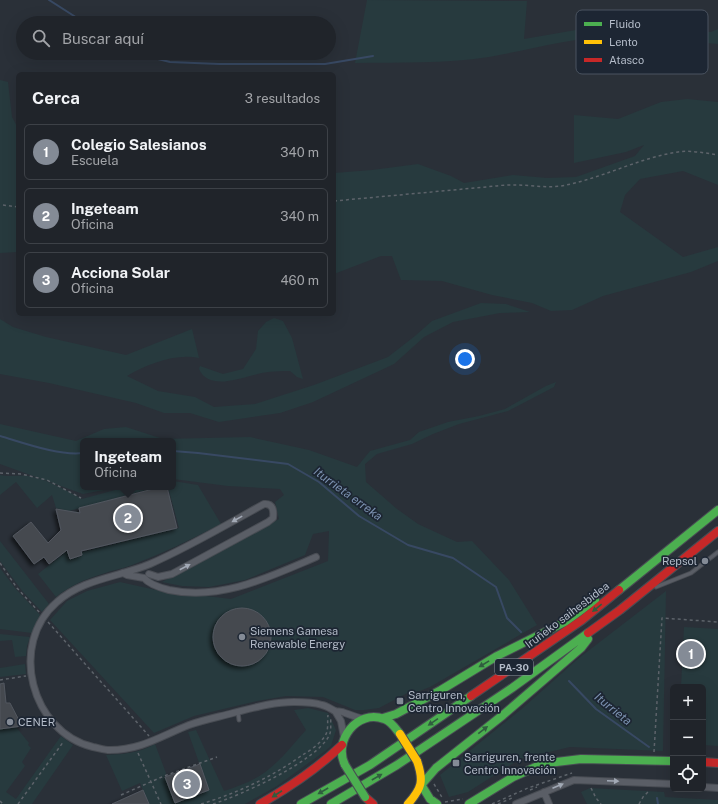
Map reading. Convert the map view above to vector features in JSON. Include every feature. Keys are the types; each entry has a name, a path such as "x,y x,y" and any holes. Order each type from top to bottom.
{"main road":[{"path":"373,804 365,797 345,765 341,753 344,737 350,728 365,719 383,718 396,714 441,690 497,656 565,622 693,524 716,512"},
{"name":"Iruñeko saihesbidea","path":"301,804 370,765 576,624 716,512"},
{"name":"PA-30","path":"331,804 398,765 518,683 620,610 718,531"},
{"path":"452,728 481,713 588,640 718,538"},
{"path":"408,804 417,795 422,784 436,768 525,696 581,648 588,640"},
{"path":"383,718 391,723 400,734 417,761 422,773 422,784 430,799 437,804"},
{"path":"260,804 310,773 342,745"},
{"path":"469,804 528,769 548,763 568,759 670,762"},
{"path":"706,762 718,763"}],"street":[{"path":"122,573 127,576 158,577 172,574 268,522 272,518 274,511 272,506 264,504 185,548 148,565 122,573 82,586 71,591 56,602 43,617 34,636 31,648 31,676 38,699 46,714 66,735 84,744 108,750 136,747 191,724 262,706 294,702 323,705 340,722 344,737"},
{"path":"148,565 146,581 177,591 205,593 237,588 316,557"},
{"path":"332,713 343,712 365,719"},
{"path":"516,804 574,780 670,784"},
{"path":"706,787 718,788"},
{"path":"544,792 549,804"}],"lane":[{"path":"656,588 691,573 718,552"},
{"path":"238,712 239,720"}],"path":[{"path":"336,201 496,186 561,186 679,152 696,152 718,155"},
{"path":"3,205 16,207"},
{"path":"0,474 21,474 47,480 81,498"},
{"path":"0,564 17,588 150,738"},
{"path":"654,752 662,618 718,622"},
{"path":"0,680 31,676"},
{"path":"201,804 237,792 266,778 295,761 319,743 327,733 332,713"},
{"path":"213,804 235,796 265,782 308,756 328,737 331,730 332,713"},
{"path":"18,804 65,740 66,735"},
{"path":"319,743 324,748"},
{"path":"136,747 161,804"},
{"path":"121,795 151,781 217,756"},
{"path":"432,782 446,804"},
{"path":"492,804 528,788 541,785"},
{"path":"639,804 643,797 651,789"},
{"path":"0,801 3,804"}],"green space":[{"path":"367,0 527,1 524,39 576,30 576,40 489,57 455,61 355,63"},
{"path":"718,29 718,44 708,43 708,32"},
{"path":"0,80 8,82 12,117 16,124 16,252 0,253"},
{"path":"687,99 718,102 718,185 683,171 640,179 625,195 620,212 683,257 718,247 718,261 691,272 603,296 572,310 551,311 532,303 492,295 442,281 401,280 392,256 381,256 336,273 336,173 418,164 451,176 464,183 513,175 547,178 576,177 635,156 644,145 626,152 574,163 574,115 618,119 661,102"},
{"path":"481,303 506,304 530,312 500,313 453,322 424,337 394,364 313,402 280,413 219,422 190,413 164,413 136,403 49,383 0,374 0,319 13,327 46,337 126,355 192,329 199,358 171,358 143,367 127,376 158,391 195,397 214,407 255,404 314,385 388,357 432,321"},
{"path":"274,318 283,321 292,338 303,379 297,377 290,371 260,373 230,381 212,380 204,376 199,369 200,366 223,374 243,369 256,349 258,331 266,322"},
{"path":"556,382 554,387 508,411 459,424 412,444 377,454 365,464 366,482 397,509 418,524 457,542 472,541 509,580 537,625 430,687 417,692 413,690 379,708 364,710 355,710 323,697 286,696 257,701 194,716 154,733 50,620 67,601 87,591 120,582 156,590 231,599 328,561 329,531 313,534 305,555 245,580 209,587 182,586 162,582 279,519 275,502 284,495 280,489 228,486 176,479 176,439 250,437 309,450 357,467 370,451 410,440 419,432 448,422 505,409"},
{"path":"0,424 76,441 80,439 80,490 104,490 83,494 0,464"},
{"path":"126,427 160,438 83,438 104,429"},
{"path":"0,475 35,477 56,485 82,499 115,490 146,490 69,511 56,508 52,495 37,508 16,482 0,495"},
{"path":"176,481 198,485 221,524 177,546 144,560 72,586 56,597 38,574 67,551 69,559 82,556 82,552 179,528 169,490 176,490"},
{"path":"0,541 49,604 42,612 23,592 0,561"},
{"path":"0,568 15,588 40,615 32,633 0,629"},
{"path":"666,591 663,751 570,747 520,759 468,792 449,797 440,775 524,707 579,658"},
{"path":"684,627 718,629 718,746 706,745 706,684 681,684"},
{"path":"0,634 30,637 26,656 15,657 12,640 0,641"},
{"path":"25,664 26,674 0,677 0,668"},
{"path":"308,708 328,713 336,730 331,746 277,786 245,804 149,804 140,783 122,791 106,755 131,752 155,744 175,803 209,790 188,732 196,730 224,791 254,779 279,760 306,730 294,710"},
{"path":"16,727 29,743 28,745 31,748 22,762 25,766 6,792 16,799 61,736 73,745 32,804 0,804 0,729"},
{"path":"590,788 664,792 665,797 718,800 718,804 587,804 581,792"}],"building":[{"path":"149,490 168,490 177,528 81,551 82,555 70,559 67,550 49,564 44,557 34,564 13,536 31,522 48,543 61,530 56,509 80,513 79,508"},
{"name":"Siemens Gamesa Renewable Energy","path":"236,608 248,608 263,616 271,631 271,643 263,658 248,666 236,666 221,658 213,643 213,631 221,616"},
{"name":"CENER","path":"4,683 6,703 10,703 22,726 0,729 0,684"},
{"path":"200,764 209,790 175,803 165,777"},
{"path":"143,790 149,804 112,804"}],"waterway":[{"path":"49,0 74,16"},
{"path":"162,60 170,62 219,64 325,64 373,56"},
{"name":"Iturrieta erreka","path":"0,436 53,451 63,453 80,453"},
{"name":"Iturrieta erreka","path":"176,451 288,464 319,482 359,516 408,545 453,558 496,587 507,618 521,632"},
{"name":"Iturrieta","path":"569,681 596,709 649,747"},
{"name":"Iturrieta","path":"657,798 658,804"}],"traffic: fast":[{"path":"619,590 718,510"},
{"path":"383,718 396,714 441,690 497,656 565,622 595,600"},
{"path":"331,804 397,765 512,688 588,633"},
{"path":"423,783 436,768 503,715 581,648 588,639"},
{"path":"301,804 370,765 471,696"},
{"path":"345,765 342,756 342,746 350,729 357,723 374,717 384,719 391,723 400,734"},
{"path":"469,804 513,777 548,763 581,759 670,761"},
{"path":"345,765 365,797"},
{"path":"422,786 430,799 437,804"}],"traffic: slow":[{"path":"400,734 417,761"},
{"path":"408,804 419,789 421,774 417,761"}],"traffic: jam":[{"path":"588,633 620,610 718,531"},
{"path":"471,696 582,620 619,590"},
{"path":"260,804 303,777 342,745"},
{"path":"706,762 718,763"},
{"path":"365,797 373,804"}],"place":[{"name":"Ingeteam","path":"128,518"},
{"name":"Repsol","path":"705,561"},
{"name":"Siemens Gamesa Renewable Energy","path":"242,637"},
{"name":"Colegio Salesianos","path":"691,654"},
{"name":"Sarriguren, Centro Innovación","path":"400,701"},
{"name":"CENER","path":"10,722"},
{"name":"Sarriguren, frente Centro Innovación","path":"456,763"},
{"name":"Acciona Solar","path":"187,784"}]}
